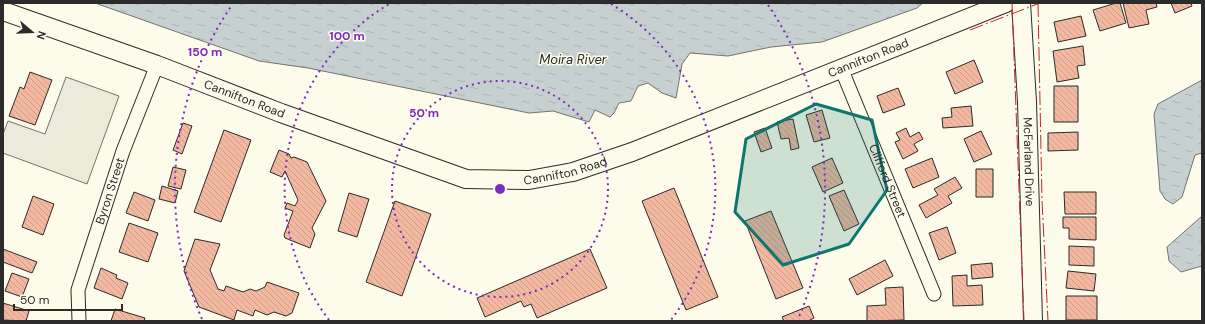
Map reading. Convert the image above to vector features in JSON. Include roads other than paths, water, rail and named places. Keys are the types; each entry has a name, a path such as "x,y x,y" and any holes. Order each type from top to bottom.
{"main road":[{"name":"Cannifton Road","path":"3,11 157,65 281,113 466,179 529,180 573,172 632,152 1006,3"},
{"name":"McFarland Drive","path":"1021,3 1027,102 1033,321"}],"street":[{"name":"Byron Street","path":"79,321 78,290 124,151 157,65"},
{"name":"Clifford Street","path":"842,68 934,294"}],"water":[{"name":"Moira River","path":"95,3 923,3 917,8 822,42 771,47 728,56 690,53 682,64 676,98 662,93 648,83 638,86 631,101 619,103 614,113 610,117 595,110 589,122 553,111 529,113 308,68 259,61"},
{"path":"1202,80 1202,153 1195,155 1182,197 1173,204 1165,199 1160,191 1154,114 1158,104"},
{"path":"1202,216 1202,266 1181,272 1169,261 1167,247"}]}
